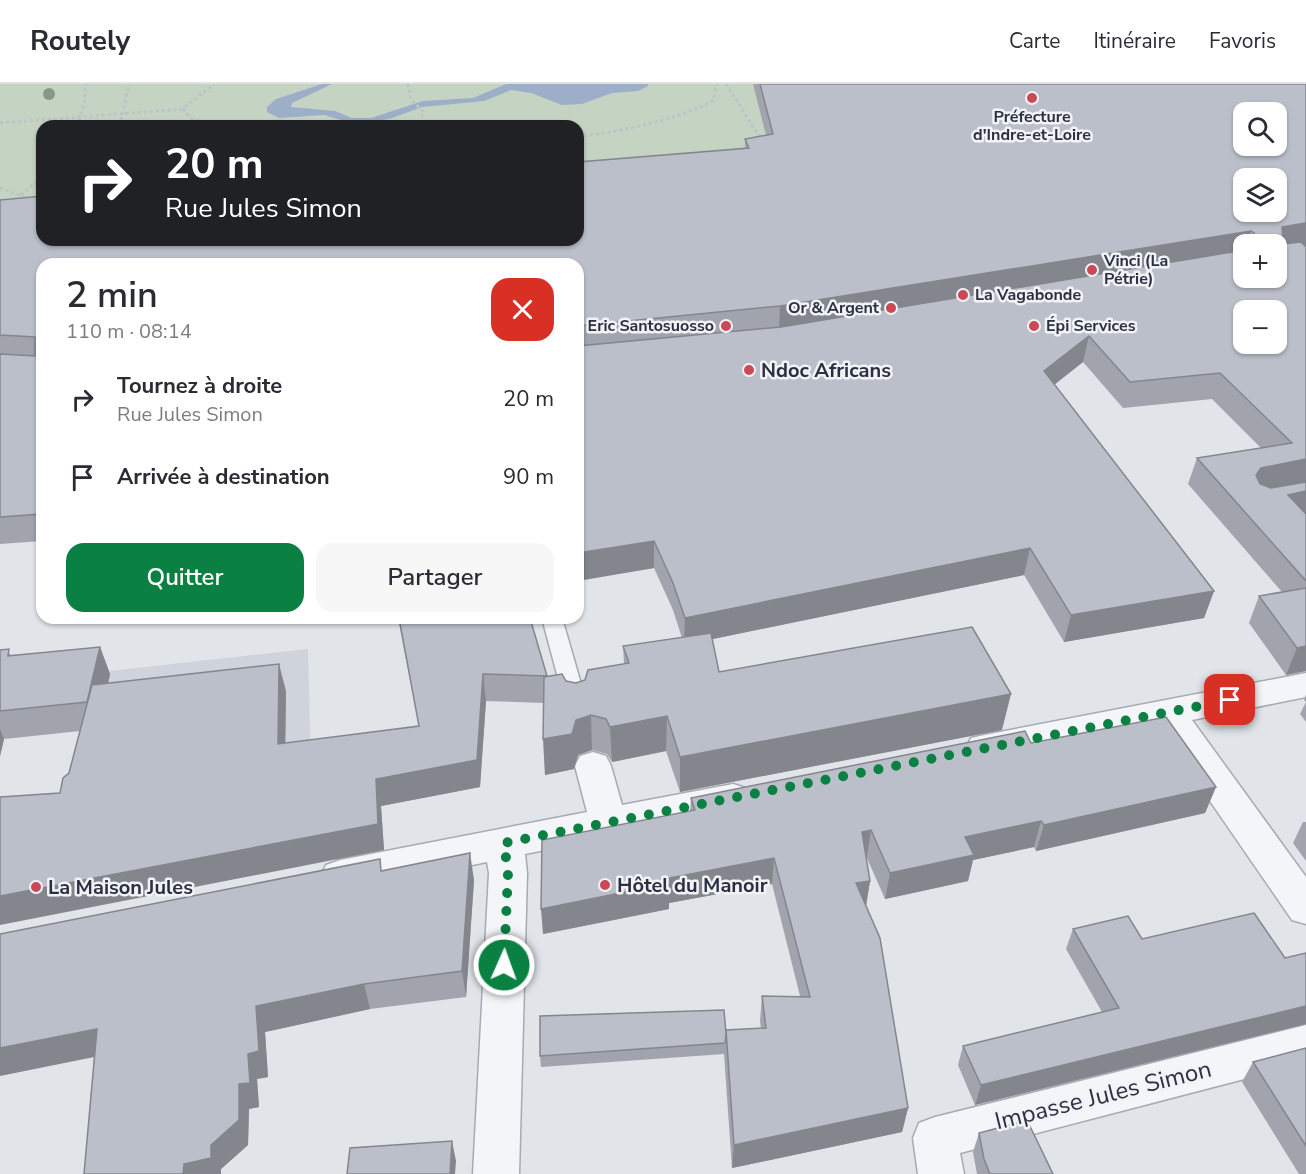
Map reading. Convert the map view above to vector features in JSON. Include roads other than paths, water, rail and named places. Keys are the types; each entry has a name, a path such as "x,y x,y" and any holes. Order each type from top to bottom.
{"street":[{"path":"946,756 1306,684"},
{"path":"1167,712 1306,908"},
{"path":"593,766 608,823"},
{"path":"304,883 771,790"},
{"path":"496,1174 508,873 504,843"},
{"name":"Impasse Jules Simon","path":"941,1174 935,1137 1306,1044"}],"lane":[{"path":"554,624 577,708"}],"water":[{"path":"322,84 332,84 292,103 291,107 335,111 352,118 371,118 423,101 473,98 506,84 648,84 638,91 612,93 582,104 562,105 531,93 511,90 484,101 422,107 383,120 341,120 324,115 279,118 267,112 267,107 276,99"}],"place":[{"name":"Préfecture d'Indre-et-Loire","path":"1032,98"},
{"name":"Vinci (La Pétrie)","path":"1092,270"},
{"name":"La Vagabonde","path":"963,295"},
{"name":"Or & Argent","path":"891,308"},
{"name":"Eric Santosuosso","path":"726,326"},
{"name":"Épi Services","path":"1034,326"},
{"name":"Ndoc Africans","path":"749,370"},
{"name":"Hôtel du Manoir","path":"605,885"},
{"name":"La Maison Jules","path":"36,887"}]}
